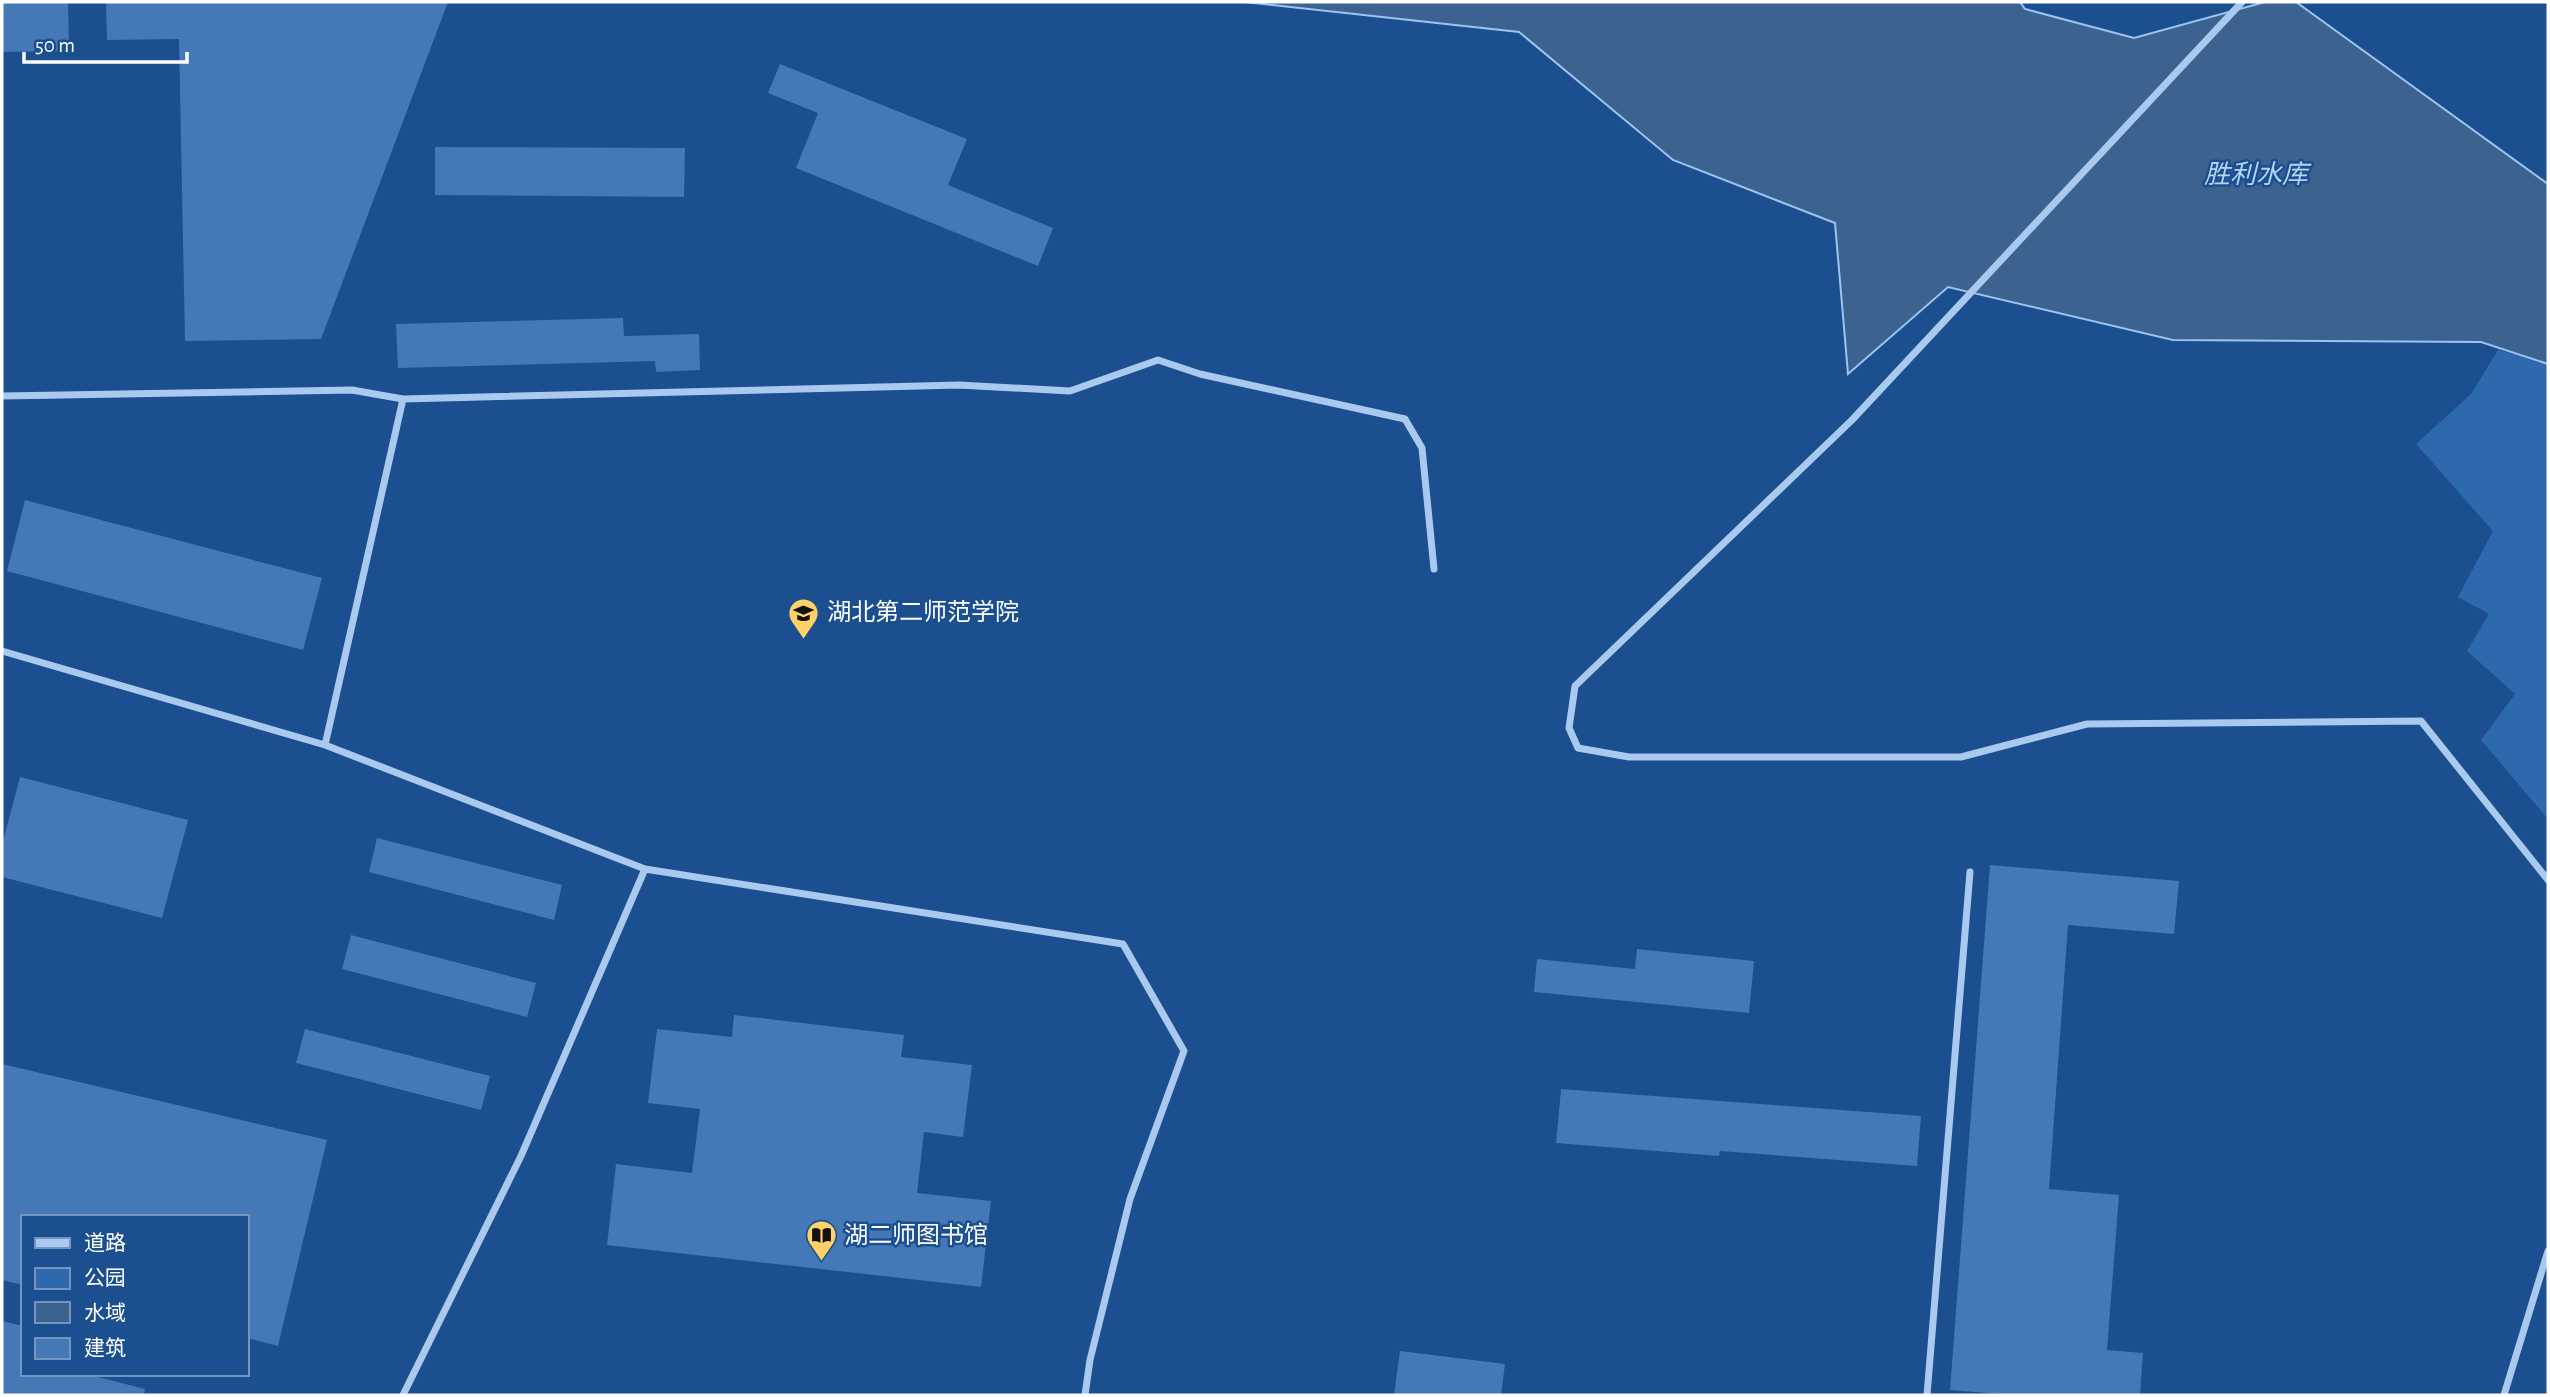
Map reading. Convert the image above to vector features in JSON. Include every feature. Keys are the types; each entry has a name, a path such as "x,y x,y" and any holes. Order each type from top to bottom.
{"street":[{"path":"2242,2 1852,420 1575,686 1569,728 1578,748 1629,757 1961,757 2087,724 2421,721 2548,880"},
{"path":"2,396 352,390 403,399 959,385 1070,391 1158,360 1200,374 1405,419 1422,448 1434,569"},
{"path":"325,745 403,399"},
{"path":"2,651 325,745 645,869 1123,944 1184,1051 1130,1199 1090,1360 1085,1395"},
{"path":"403,1395 521,1156 645,869"},
{"path":"1927,1395 1970,872"},
{"path":"2504,1395 2548,1251"}],"green space":[{"path":"2498,350 2548,362 2548,819 2481,740 2515,694 2467,651 2489,614 2458,597 2493,531 2416,444 2471,394"}],"water":[{"name":"胜利水库","path":"1245,2 2020,2 2025,9 2134,38 2265,2 2296,2 2548,184 2548,364 2481,342 2173,340 1948,287 1848,374 1835,223 1673,160 1519,32"}],"building":[{"path":"2,2 68,2 69,51 2,52"},
{"path":"106,2 448,2 321,339 185,341 179,39 107,40"},
{"path":"780,64 967,139 948,185 1053,228 1038,266 796,168 818,113 768,93"},
{"path":"435,147 685,148 684,197 435,195"},
{"path":"623,318 624,336 699,334 700,370 656,372 655,361 398,368 396,324"},
{"path":"25,500 322,578 303,650 7,571"},
{"path":"20,777 188,820 162,918 2,877 2,845"},
{"path":"377,838 562,885 554,920 369,872"},
{"path":"1990,865 2179,881 2174,934 2068,925 2049,1189 2119,1195 2107,1350 2143,1353 2140,1395 2014,1395 1950,1390"},
{"path":"351,935 536,983 527,1017 342,969"},
{"path":"1637,949 1754,961 1749,1013 1534,992 1537,959 1635,969"},
{"path":"734,1015 904,1035 901,1057 972,1065 963,1137 924,1132 917,1193 991,1201 981,1287 607,1245 616,1164 692,1173 700,1109 648,1103 657,1029 732,1037"},
{"path":"305,1029 490,1076 481,1110 296,1063"},
{"path":"2,1064 327,1140 278,1346 248,1338 248,1215 21,1215 21,1285 2,1280"},
{"path":"1561,1089 1921,1116 1917,1166 1720,1151 1719,1156 1556,1143"},
{"path":"2,1321 21,1326 21,1376 94,1376 145,1389 144,1395 2,1395"},
{"path":"1400,1351 1505,1364 1501,1395 1394,1395"}],"place":[{"name":"湖北第二师范学院","path":"804,640"},
{"name":"湖二师图书馆","path":"821,1263"}]}
